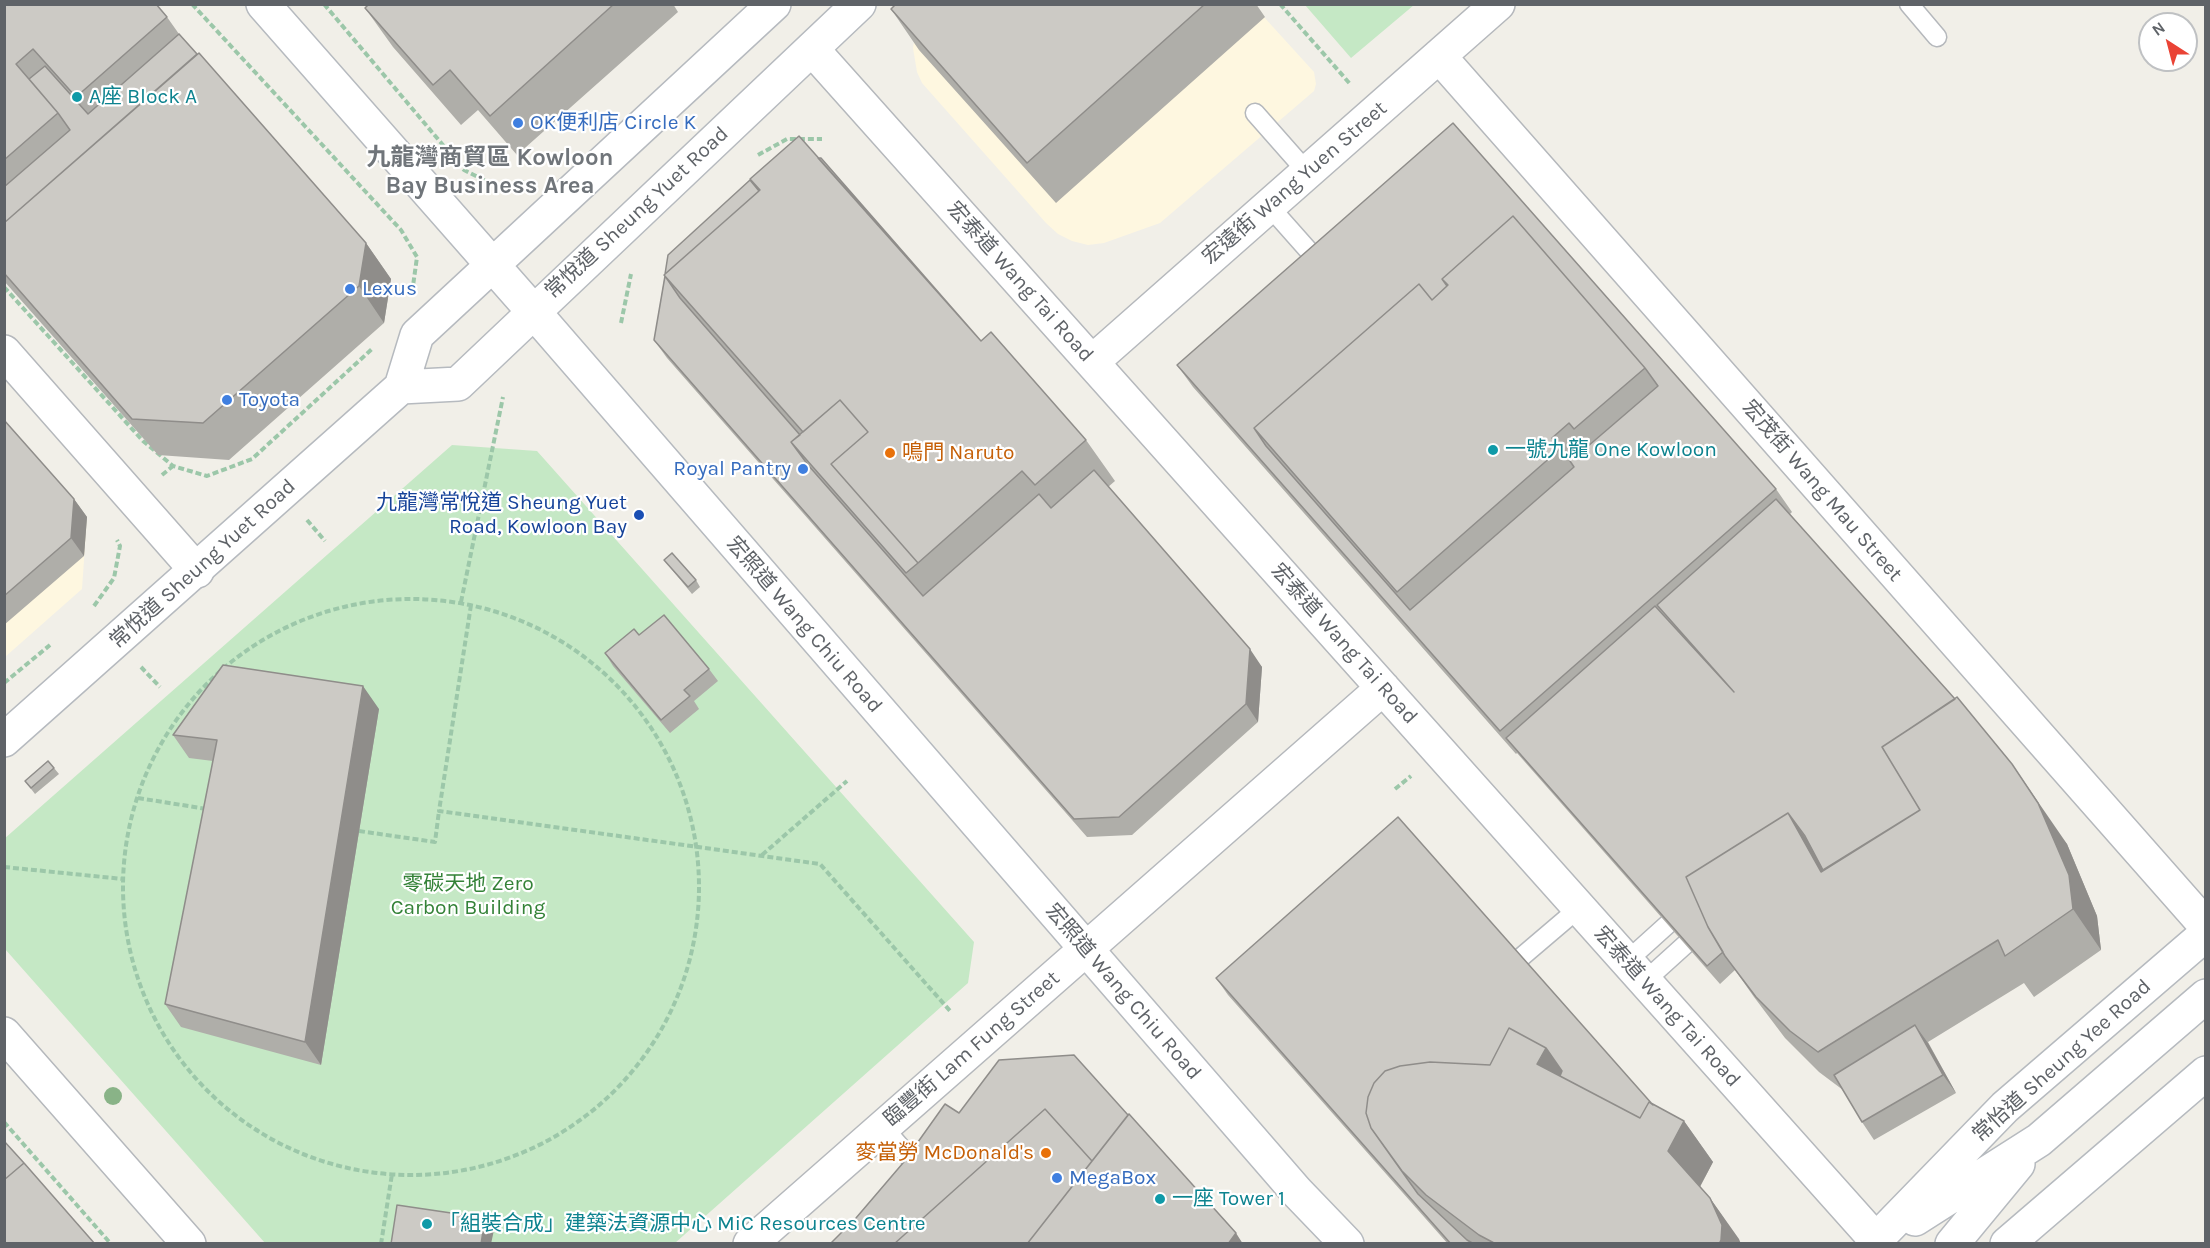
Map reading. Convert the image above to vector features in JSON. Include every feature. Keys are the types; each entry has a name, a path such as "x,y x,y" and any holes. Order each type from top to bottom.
{"street":[{"name":"宏照道 Wang Chiu Road","path":"263,4 533,311 1297,1192 1347,1244"},
{"name":"常悅道 Sheung Yuet Road","path":"4,740 197,571 401,387 458,384 859,4"},
{"name":"宏遠街 Wang Yuen Street","path":"1092,362 1498,4"},
{"path":"401,387 417,334 773,5"},
{"name":"宏泰道 Wang Tai Road","path":"812,48 1636,971 1874,1242"},
{"name":"宏茂街 Wang Mau Street","path":"1439,56 2205,926"},
{"path":"4,352 197,571"},
{"name":"臨豐街 Lam Fung Street","path":"750,1244 1383,688"},
{"name":"常怡道 Sheung Yee Road","path":"1874,1242 2004,1107 2205,934"},
{"path":"1874,1242 1914,1220 2039,1140 2205,996"},
{"path":"4,1034 189,1244"},
{"path":"2007,1244 2205,1073"},
{"path":"1952,1244 2039,1140"}],"lane":[{"path":"1909,4 1937,37"},
{"path":"1255,113 1307,172"},
{"path":"1269,206 1326,271 1342,277"},
{"path":"1488,986 1579,908"},
{"path":"1636,971 1668,924"},
{"path":"1636,971 1687,943"},
{"path":"883,1127 927,1183"}],"path":[{"path":"192,4 401,230 417,257 412,288"},
{"path":"324,4 464,170 496,186 530,181"},
{"path":"1280,4 1356,90"},
{"path":"748,160 787,139 822,139"},
{"path":"621,323 634,267"},
{"path":"4,287 143,441 173,466 207,476 252,459 378,344"},
{"path":"461,602 503,397"},
{"path":"91,610 114,578 120,546 114,530"},
{"path":"405,598 461,602 516,617 567,643 611,677 648,720 676,769 693,823 700,879 696,936 681,990 655,1041 620,1085 577,1123 528,1151 473,1168 417,1175 361,1172 306,1157 256,1132 211,1097 174,1054 146,1005 128,951 122,895 126,838 141,784 166,733 202,688 244,651 294,623 348,605 405,598"},
{"path":"359,831 435,842 471,605"},
{"path":"4,683 56,639"},
{"path":"761,856 847,781"},
{"path":"137,798 212,809"},
{"path":"440,811 820,864 951,1012"},
{"path":"4,867 123,879"},
{"path":"4,1122 111,1244"},
{"path":"381,1244 392,1174"}],"shaded area":[{"path":"935,4 1253,5 1314,72 1316,84 1314,91 1160,223 1104,243 1088,245 1058,234 1046,223 922,83 917,72 913,48 915,36"},
{"path":"4,424 87,517 82,589 5,657"}],"green space":[{"path":"1305,5 1414,5 1351,58"},
{"name":"零碳天地 Zero Carbon Building","path":"452,445 537,451 974,942 968,983 675,1243 265,1243 5,949 4,839"}],"building":[{"path":"4,4 156,4 167,17 76,97 33,49 16,64 58,113 4,160"},
{"path":"369,4 614,4 490,116 450,70 433,85 365,8"},
{"path":"896,4 1205,4 1027,163 891,9"},
{"path":"179,34 197,54 4,223 4,187 70,130 29,79 45,66 88,114"},
{"path":"199,53 366,243 359,286 203,423 132,419 4,273 4,223"},
{"path":"1453,123 1776,489 1500,731 1177,365","holes":["1513,216 1658,386 1587,447 1582,441 1566,455 1574,467 1410,610 1266,446 1254,428 1419,284 1432,300 1447,286 1442,279"]},
{"path":"799,136 981,341 991,332 1086,440 1035,485 1022,471 918,563 831,464 868,432 840,400 803,432 664,275 760,190 750,179"},
{"path":"818,158 821,158 981,341"},
{"path":"750,180 759,191 665,274 668,255"},
{"path":"1513,216 1645,368 1574,429 1569,423 1552,438 1561,448 1397,592 1254,428 1419,284 1432,300 1448,285 1442,279"},
{"path":"665,276 680,298 800,435 791,442 808,465 923,596 1039,494 1051,508 1094,470 1250,649 1246,704 1119,817 1074,819 654,340"},
{"path":"840,400 868,432 831,464 918,563 906,573 791,442"},
{"path":"4,420 74,499 71,538 4,596"},
{"path":"1776,499 1955,699 1882,747 1920,810 1823,870 1805,836 1788,813 1686,877 1708,927 1723,952 1707,966 1506,738 1655,606 1734,692 1657,605"},
{"path":"672,553 696,580 688,587 664,560"},
{"path":"664,615 709,669 684,690 690,696 661,720 605,653 634,629 639,635"},
{"path":"223,665 363,686 305,1042 165,1004 217,740 173,735"},
{"path":"1957,697 2012,764 2038,803 2069,875 2073,909 2005,956 1998,940 1818,1052 1790,1031 1756,997 1725,956 1708,927 1686,877 1788,813 1821,872 1920,810 1882,747"},
{"path":"48,761 54,768 31,788 25,781"},
{"path":"1398,817 1653,1105 1649,1102 1640,1118 1560,1076 1562,1071 1546,1048 1509,1028 1490,1065 1430,1062 1400,1066 1385,1071 1374,1083 1368,1097 1366,1113 1371,1128 1418,1194 1474,1244 1451,1244 1216,978"},
{"path":"1915,1025 1943,1075 1862,1122 1834,1075"},
{"path":"1509,1028 1546,1048 1537,1064 1640,1118 1649,1102 1684,1121 1668,1151 1710,1198 1722,1225 1719,1244 1496,1244 1479,1235 1426,1195 1402,1171 1371,1128 1366,1113 1368,1097 1374,1083 1385,1071 1400,1066 1430,1062 1490,1065"},
{"path":"1074,1055 1128,1115 1092,1161 1045,1109 894,1244 830,1244 856,1218 903,1163 945,1104 959,1113 999,1060"},
{"path":"1045,1109 1092,1161 1027,1244 894,1244"},
{"path":"1129,1114 1236,1233 1228,1244 1027,1244"},
{"path":"4,1141 24,1163 4,1180"},
{"path":"24,1163 95,1244 4,1244 4,1180"},
{"path":"397,1205 485,1218 481,1244 391,1244"}],"place":[{"name":"A座 Block A","path":"77,97"},
{"name":"OK便利店 Circle K","path":"518,123"},
{"name":"Lexus","path":"350,289"},
{"name":"Toyota","path":"227,400"},
{"name":"一號九龍 One Kowloon","path":"1493,450"},
{"name":"鳴門 Naruto","path":"890,453"},
{"name":"Royal Pantry","path":"803,469"},
{"name":"九龍灣常悅道 Sheung Yuet Road, Kowloon Bay","path":"639,515"},
{"name":"麥當勞 McDonald's","path":"1046,1153"},
{"name":"MegaBox","path":"1057,1178"},
{"name":"一座 Tower 1","path":"1160,1199"},
{"name":"「組裝合成」建築法資源中心 MiC Resources Centre","path":"427,1224"}],"district":[{"name":"九龍灣商貿區 Kowloon Bay Business Area","path":"490,172"}]}
